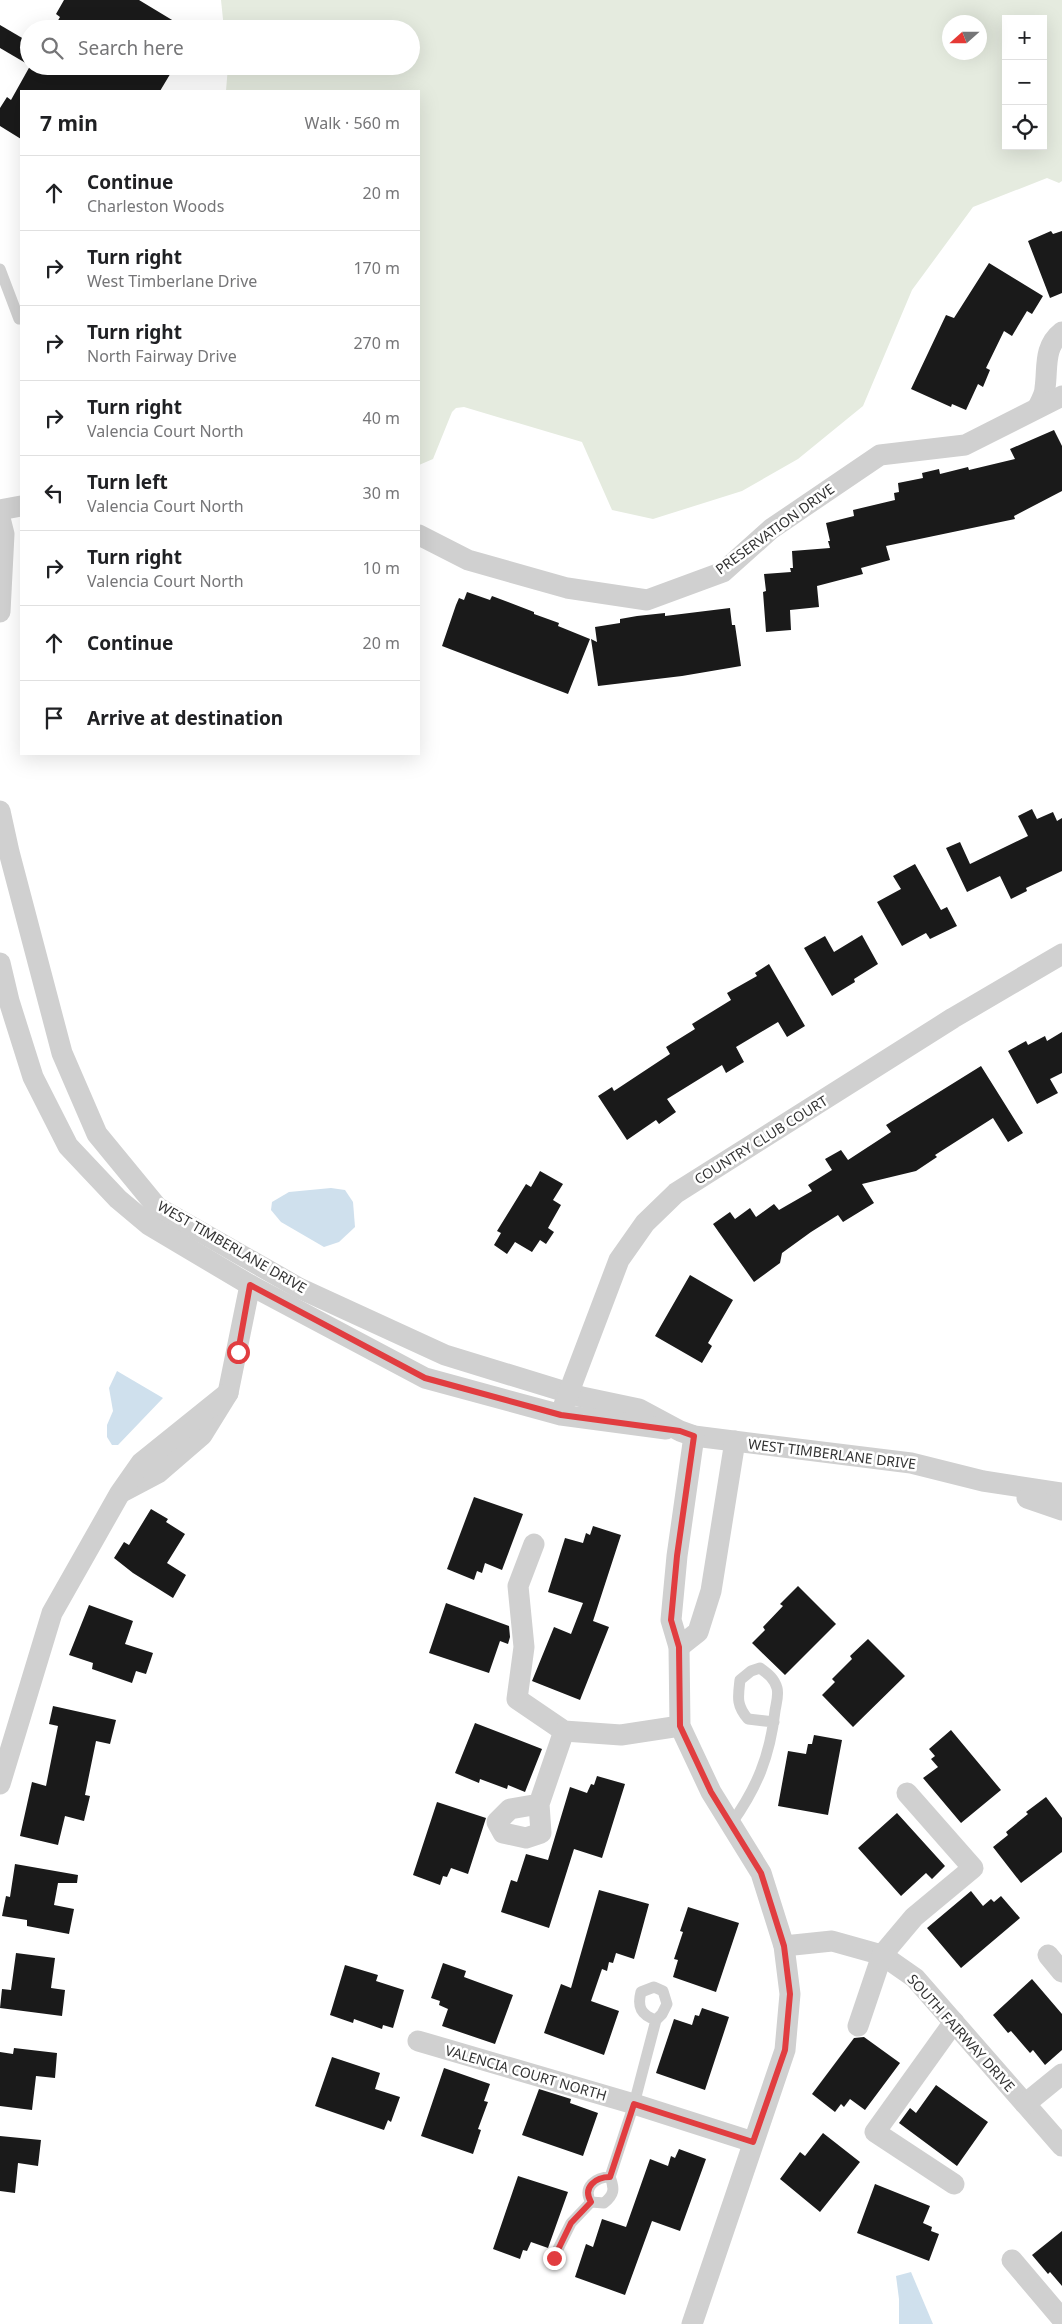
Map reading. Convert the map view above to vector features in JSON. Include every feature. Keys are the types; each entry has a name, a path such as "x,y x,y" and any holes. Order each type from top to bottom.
{"street":[{"path":"1038,407 1046,389 1045,364 1055,337 1062,332"},
{"name":"PRESERVATION DRIVE","path":"420,536 468,560 567,588 648,600 723,572 771,529 880,454 965,445 1062,396"},
{"path":"0,510 20,506"},
{"path":"0,612 6,530"},
{"name":"WEST TIMBERLANE DRIVE","path":"0,811 62,1052 96,1134 157,1207 299,1288 445,1355 569,1393 638,1409 687,1434"},
{"name":"COUNTRY CLUB COURT","path":"561,1415 619,1260 645,1223 676,1193 953,1018 1062,954"},
{"name":"WEST TIMBERLANE DRIVE","path":"0,963 9,1001 32,1078 68,1146 118,1199 149,1225 250,1285 425,1378 561,1415 735,1441 911,1463 983,1481 1062,1493"},
{"path":"0,1784 52,1613 120,1493 141,1463 228,1394 250,1285"},
{"path":"687,1434 671,1620 679,1647 680,1726 711,1792 761,1873 784,1946 790,1994 785,2050 692,2324"},
{"path":"679,1647 698,1632 711,1591 735,1441"},
{"name":"WEST TIMBERLANE DRIVE","path":"983,1481 998,1491 1039,1501 1062,1510"},
{"path":"534,1544 518,1586 524,1647 517,1699 564,1731 621,1735 680,1726"},
{"path":"539,1804 564,1731"},
{"path":"858,2026 882,1955 914,1917 973,1868 907,1793"},
{"name":"SOUTH FAIRWAY DRIVE","path":"784,1946 832,1941 882,1955 915,1978 1062,2146"},
{"path":"1048,1955 1062,1972"},
{"path":"954,2022 875,2132 954,2184"},
{"name":"VALENCIA COURT NORTH","path":"418,2041 634,2104 753,2142"},
{"path":"1025,2104 1062,2074"},
{"path":"1012,2260 1062,2319"}],"lane":[{"path":"0,269 19,319"},
{"path":"731,1824 750,1798 760,1776 774,1722 778,1690 771,1676 760,1668 751,1671 740,1680 738,1697 740,1710 748,1719 774,1722"},
{"path":"591,2202 604,2203 611,2198 614,2187 610,2177 634,2104 656,2020"},
{"path":"591,2202 587,2190 589,2186 603,2177 610,2177"},
{"path":"554,2258 571,2223 591,2202"}],"shaded area":[{"path":"221,0 1062,0 1062,181 1059,183 1047,178 973,207 912,290 863,406 798,459 742,491 653,519 612,510 582,442 464,407 456,408 452,412 433,459 420,465 420,90 226,90 227,75 420,75 420,20 223,20"}],"water":[{"path":"331,1188 345,1190 353,1202 355,1227 339,1242 324,1247 281,1222 271,1210 272,1202 289,1192"},
{"path":"117,1371 163,1398 118,1445 112,1445 107,1437 107,1425 113,1411 109,1388"},
{"path":"911,2272 933,2324 899,2324 899,2299 896,2276"}],"building":[{"path":"64,0 139,0 172,20 58,20 60,17 56,14"},
{"path":"0,25 20,37 20,60 0,48"},
{"path":"25,75 170,75 161,90 20,90 20,138 0,126 0,108 7,97 11,100"},
{"path":"1051,231 1053,234 1062,231 1062,293 1050,298 1028,241"},
{"path":"989,263 1043,296 1032,314 1027,311 1012,336 1004,331 986,368 990,370 983,387 978,384 966,410 952,404 951,407 911,389 946,315 954,318"},
{"path":"1054,430 1062,446 1062,491 1014,516 1015,519 886,546 890,560 861,568 863,574 817,586 819,607 790,610 791,630 766,632 763,592 766,591 764,574 791,572 790,568 793,568 792,551 830,548 826,523 854,516 853,510 895,500 894,493 899,492 898,483 923,478 922,473 939,469 940,474 968,467 969,470 1015,459 1010,449"},
{"path":"467,592 490,600 492,596 534,612 534,614 559,623 558,626 590,639 568,694 442,646 459,598 464,600"},
{"path":"730,608 732,625 735,625 741,666 682,676 598,686 591,639 597,642 595,627 620,623 620,619 637,616 665,613 665,616"},
{"path":"1032,809 1037,819 1053,812 1057,821 1062,818 1062,871 1026,888 1027,891 1011,899 1000,876 967,892 946,848 960,842 970,864 1028,836 1018,816"},
{"path":"915,864 941,910 947,907 957,926 930,939 926,933 902,946 877,902 901,889 893,876"},
{"path":"862,935 878,964 854,979 855,982 832,996 804,948 825,936 834,952"},
{"path":"769,964 805,1026 787,1037 778,1022 736,1047 744,1062 726,1073 722,1065 667,1099 676,1112 659,1124 656,1120 627,1140 598,1096 612,1087 614,1091 670,1054 666,1047 695,1029 692,1024 731,1000 727,993 757,976 755,973"},
{"path":"1062,1032 1062,1073 1050,1079 1058,1093 1037,1104 1008,1051 1026,1041 1028,1045 1045,1036 1047,1041"},
{"path":"981,1066 1023,1133 1008,1142 993,1118 935,1155 937,1157 916,1171 862,1184 874,1203 843,1222 838,1215 811,1232 782,1253 780,1263 754,1282 713,1224 730,1212 735,1219 750,1208 756,1217 774,1204 779,1210 812,1191 808,1185 832,1170 825,1159 841,1150 848,1160 891,1132 886,1125"},
{"path":"540,1171 563,1184 553,1200 561,1205 548,1228 554,1232 546,1244 540,1240 532,1252 515,1242 507,1254 494,1245 501,1233 497,1231 526,1184 531,1187"},
{"path":"690,1275 733,1300 708,1343 712,1346 702,1363 655,1336"},
{"path":"474,1497 523,1514 502,1570 485,1563 482,1573 477,1571 474,1580 447,1569"},
{"path":"151,1509 168,1519 166,1522 185,1534 167,1563 186,1575 173,1598 133,1573 114,1558 124,1542 129,1545"},
{"path":"593,1526 621,1535 593,1621 609,1627 580,1700 532,1681 554,1627 571,1634 583,1603 548,1592 565,1538 583,1543 586,1533 590,1535"},
{"path":"798,1586 836,1624 785,1675 752,1643 765,1630 763,1627 783,1606 780,1604"},
{"path":"446,1603 509,1626 510,1637 508,1644 500,1641 489,1673 429,1653"},
{"path":"89,1605 133,1621 125,1644 153,1653 146,1674 136,1671 132,1683 92,1669 93,1663 69,1655"},
{"path":"868,1639 905,1676 853,1727 822,1695 835,1682 832,1679 852,1659 850,1656"},
{"path":"53,1706 116,1720 110,1744 96,1741 85,1795 90,1796 84,1821 65,1816 58,1845 20,1836 32,1782 46,1786 58,1726 49,1724"},
{"path":"475,1723 542,1749 525,1792 508,1785 507,1789 480,1779 479,1783 455,1773"},
{"path":"951,1730 1001,1790 961,1823 923,1778 938,1767 931,1759 935,1756 929,1749"},
{"path":"814,1735 842,1740 828,1815 778,1806 788,1751 806,1754 808,1744 812,1744"},
{"path":"597,1776 625,1784 602,1858 574,1849 549,1928 501,1912 511,1880 517,1882 526,1854 548,1860 570,1787 587,1793 591,1784 594,1785"},
{"path":"1046,1797 1062,1818 1062,1852 1021,1883 993,1847 1008,1835 1006,1832 1028,1814 1026,1812"},
{"path":"437,1802 486,1818 468,1874 451,1868 447,1877 443,1876 440,1885 413,1875"},
{"path":"897,1813 945,1866 932,1879 926,1873 901,1896 858,1848"},
{"path":"15,1864 78,1875 77,1883 58,1883 54,1905 74,1909 69,1934 27,1926 27,1920 2,1916 6,1896 10,1897"},
{"path":"599,1890 649,1904 634,1959 616,1953 613,1963 609,1962 607,1971 602,1969 591,2001 619,2011 604,2055 544,2033 561,1984 571,1988"},
{"path":"971,1891 983,1906 991,1899 994,1902 1001,1896 1020,1918 961,1968 927,1928"},
{"path":"688,1907 739,1923 716,1992 673,1977 678,1960 674,1959 683,1932 680,1931"},
{"path":"16,1953 55,1958 51,1988 65,1990 62,2016 0,2008 2,1989 11,1990"},
{"path":"443,1963 466,1971 464,1977 513,1995 495,2044 442,2026 448,2009 439,2005 440,2001 431,1998"},
{"path":"345,1965 378,1975 376,1981 404,1990 393,2028 383,2025 382,2029 354,2019 353,2023 330,2015"},
{"path":"1032,1979 1062,2014 1062,2050 1045,2065 1033,2050 1030,2053 1011,2031 1008,2033 993,2015"},
{"path":"702,2008 729,2017 705,2090 656,2073 674,2019 692,2025 695,2015 699,2016"},
{"path":"864,2037 900,2063 865,2110 850,2099 844,2107 841,2104 835,2112 812,2094 854,2038"},
{"path":"14,2048 57,2053 55,2078 36,2076 32,2110 0,2106 0,2052 13,2054"},
{"path":"332,2057 380,2073 375,2089 400,2097 391,2122 388,2120 384,2130 315,2106"},
{"path":"444,2068 490,2084 484,2101 488,2102 478,2129 481,2130 473,2154 421,2136"},
{"path":"936,2085 988,2122 957,2166 899,2123 910,2108 916,2113"},
{"path":"539,2089 571,2099 570,2103 598,2113 583,2156 522,2135"},
{"path":"823,2133 860,2162 820,2212 780,2179 800,2152 805,2156"},
{"path":"0,2136 41,2140 38,2166 18,2163 15,2193 0,2191"},
{"path":"679,2149 706,2159 680,2231 652,2221 625,2295 575,2277 586,2244 593,2247 602,2219 626,2227 650,2159 668,2166 671,2156 675,2158"},
{"path":"518,2176 568,2192 548,2248 531,2242 527,2251 523,2250 520,2259 493,2249"},
{"path":"875,2184 930,2206 923,2223 932,2227 931,2231 939,2234 929,2261 857,2233"},
{"path":"1062,2231 1062,2286 1050,2272 1048,2274 1032,2255"}],"route":[{"path":"238,1352 250,1285 425,1378 561,1415 680,1431 694,1436 677,1556 671,1620 679,1647 680,1726 711,1792 761,1873 784,1946 790,1994 785,2050 753,2142 634,2104 610,2177 603,2177 589,2186 587,2190 591,2202 571,2223 554,2258"}]}
